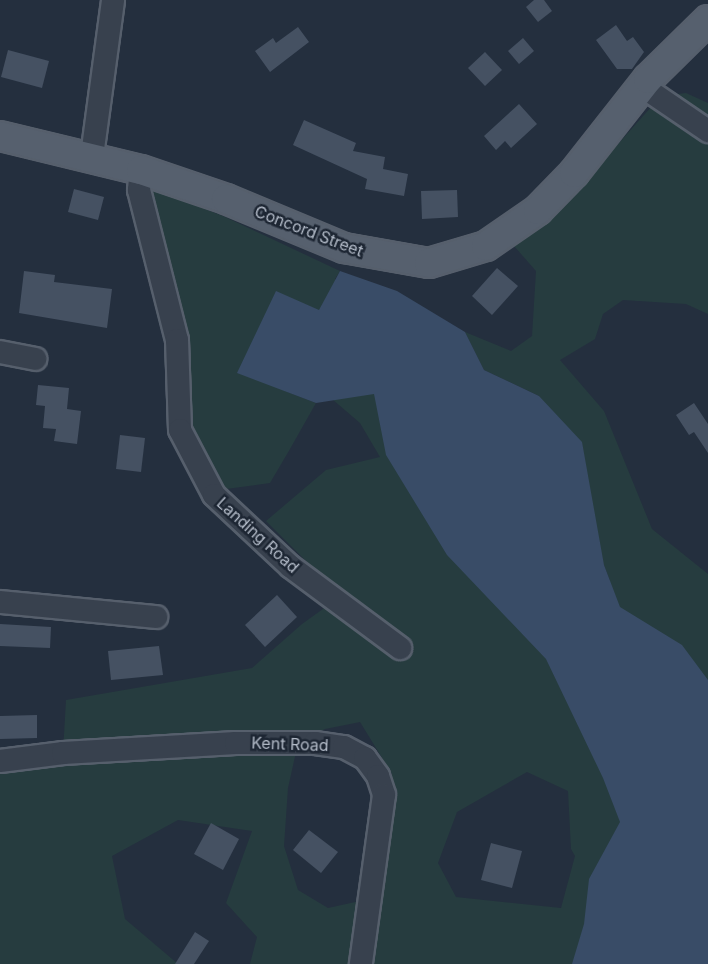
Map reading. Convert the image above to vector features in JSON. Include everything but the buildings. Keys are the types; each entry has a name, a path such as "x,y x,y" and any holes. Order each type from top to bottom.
{"main road":[{"name":"Concord Street","path":"0,136 92,156 141,170 226,199 344,248 429,263 486,246 538,210 574,173 642,86 708,20"}],"street":[{"path":"92,156 113,0"},
{"path":"642,86 708,131"},
{"name":"Landing Road","path":"141,170 139,190 177,340 180,430 214,495 291,567 400,648"},
{"path":"0,352 35,359"},
{"path":"0,602 156,616"},
{"name":"Kent Road","path":"0,761 63,753 246,743 315,743 344,747 365,758 378,776 384,795 361,964"}],"green space":[{"path":"686,93 708,103 708,314 686,304 623,300 603,314 595,339 560,360 604,411 652,529 708,574 708,964 250,964 257,937 226,903 252,831 178,820 112,856 125,919 178,964 0,964 0,761 63,752 66,700 252,668 302,624 341,596 266,521 326,470 380,457 360,423 332,399 285,391 316,403 270,483 226,489 190,424 171,279 151,188 223,216 340,271 335,279 610,581 539,396 484,370 465,332 511,351 532,336 536,271 514,246 584,182 661,96","holes":["360,722 392,774 391,799 369,899 328,908 298,890 284,846 288,788 298,743 325,729","527,772 568,791 571,849 575,856 561,908 456,897 438,863 457,812"]}],"water":[{"path":"340,271 397,291 465,332 484,370 539,396 582,442 604,565 620,607 682,645 708,680 708,964 572,964 584,924 589,879 620,822 603,778 546,659 447,555 386,455 374,394 316,403 237,373 276,291 319,310"}]}
